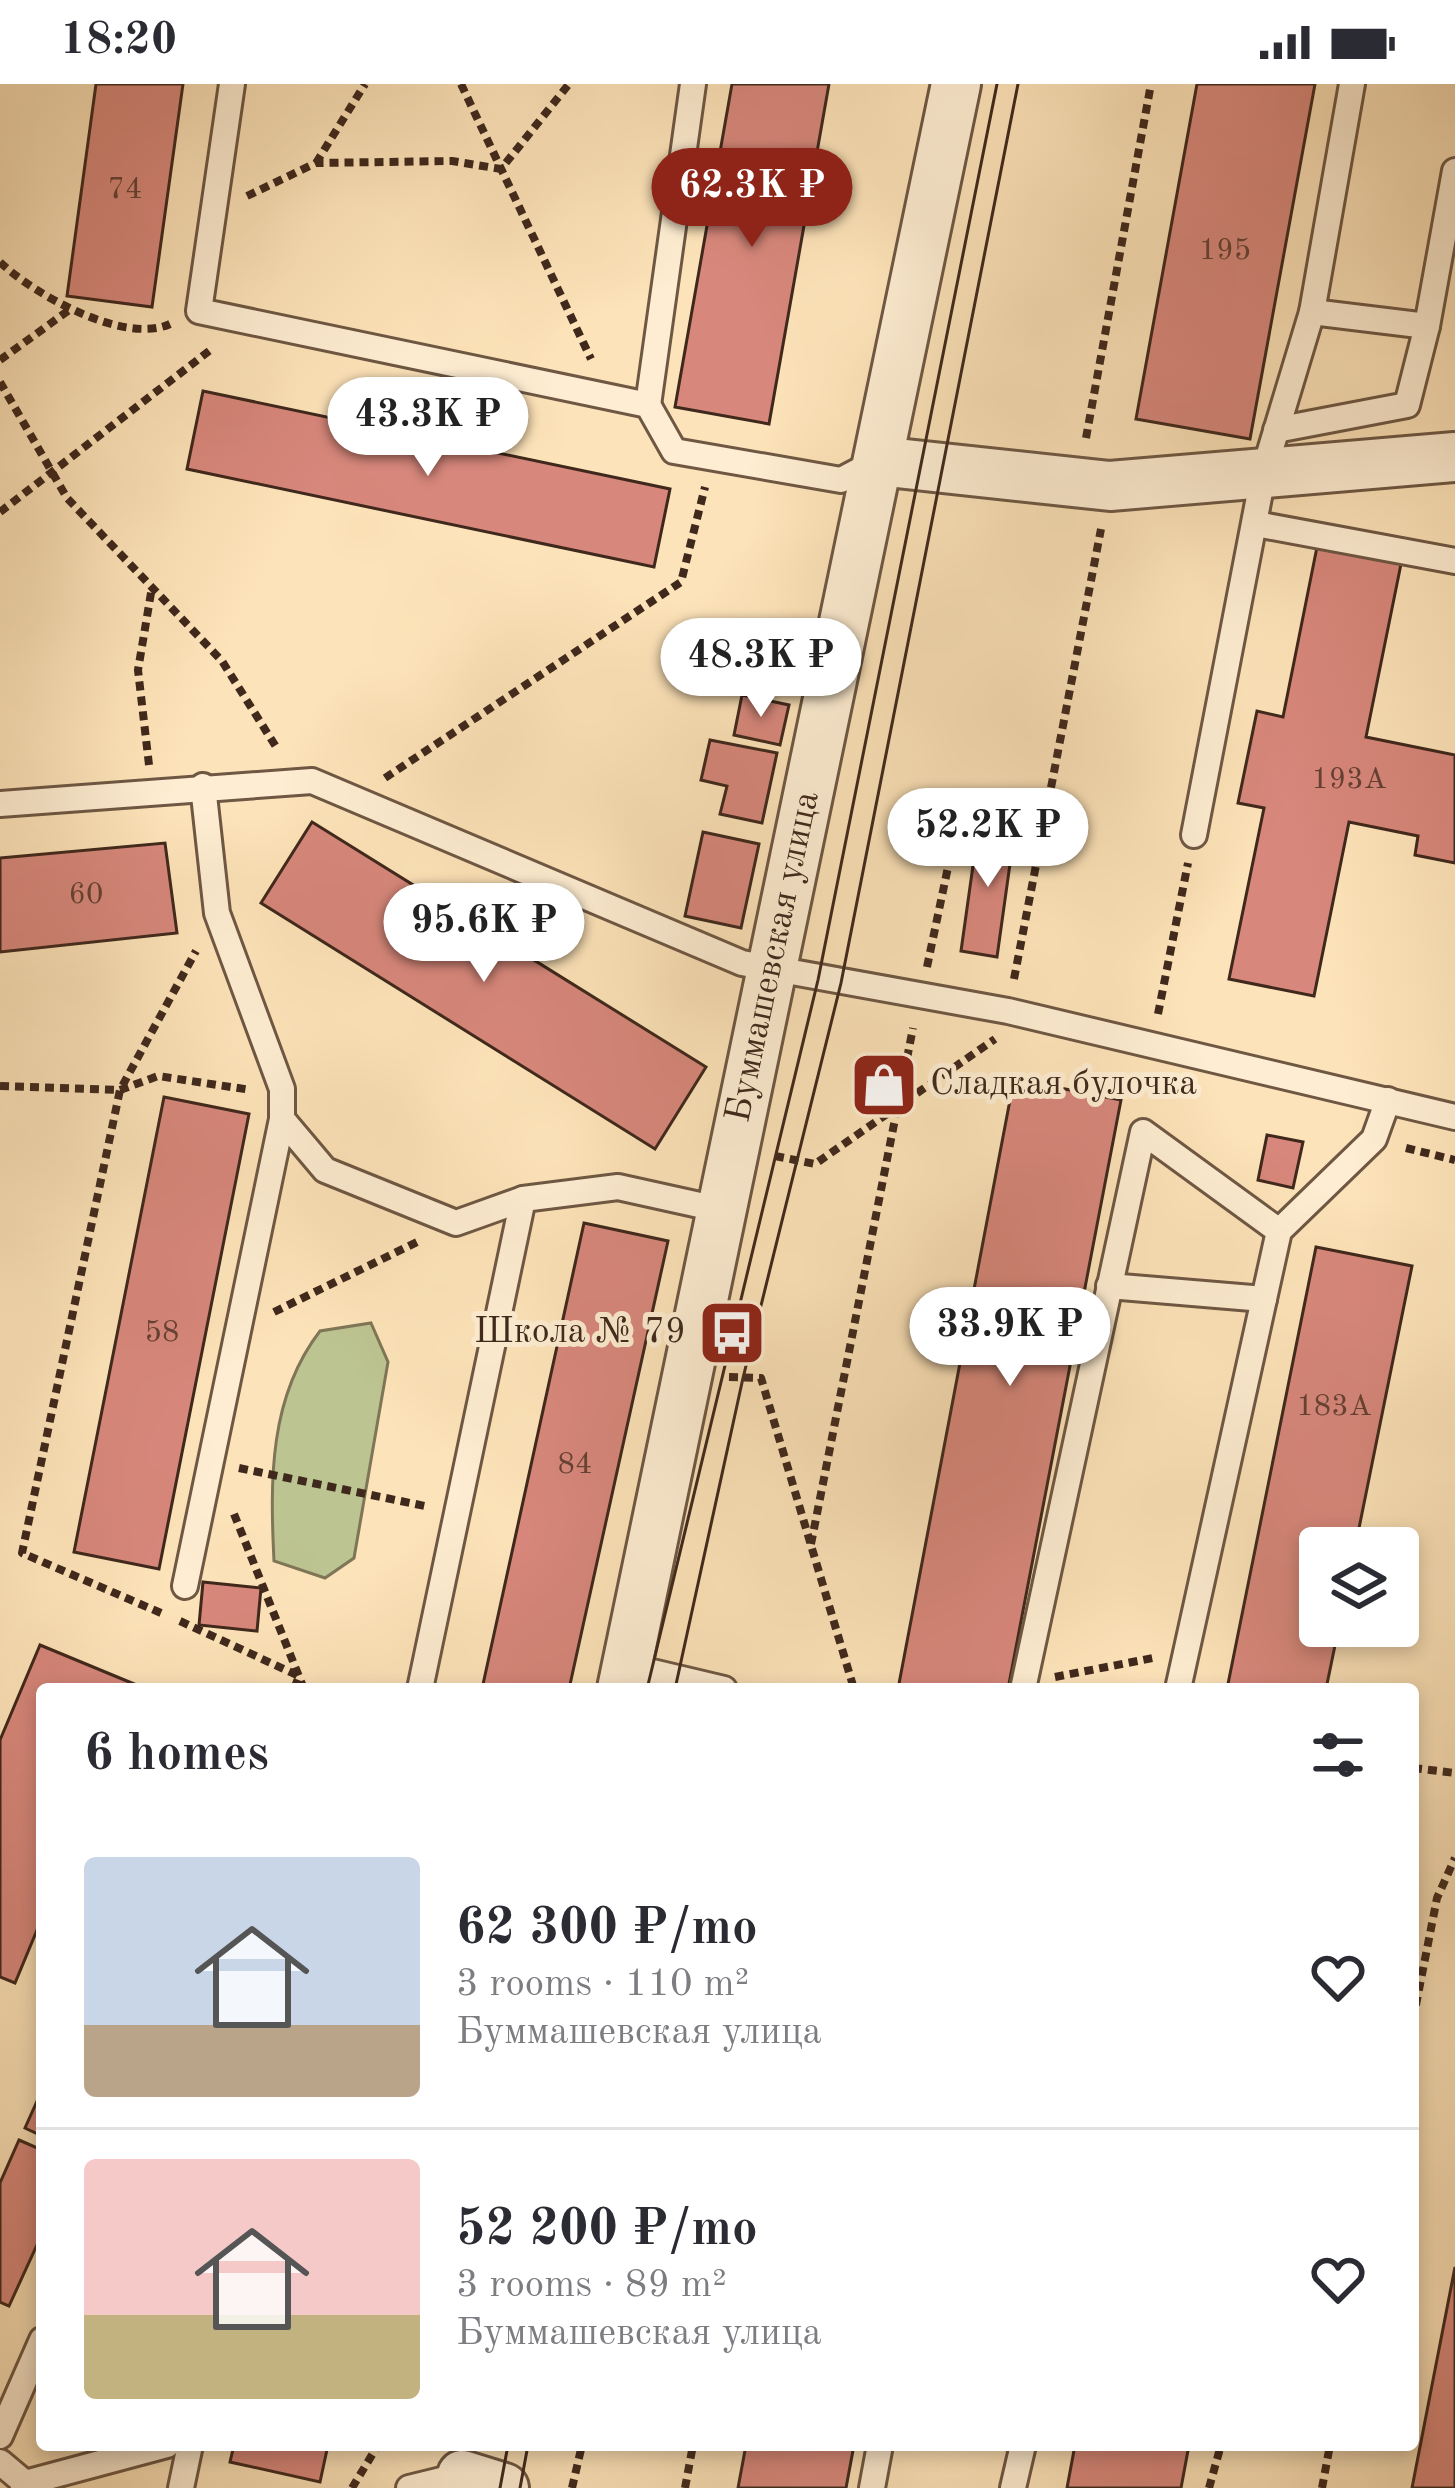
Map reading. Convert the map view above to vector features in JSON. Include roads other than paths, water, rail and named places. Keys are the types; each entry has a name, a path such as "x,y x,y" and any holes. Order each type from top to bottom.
{"street":[{"name":"Буммашевская улица","path":"624,1678 956,84"},
{"path":"878,460 1110,486 1270,451 1455,457"}],"lane":[{"path":"232,84 199,311 648,406"},
{"path":"693,84 648,406 674,451 841,481 878,460"},
{"path":"1194,835 1270,451 1312,312 1352,84"},
{"path":"1270,451 1407,405 1427,326 1455,171"},
{"path":"1312,312 1427,326"},
{"path":"1256,524 1455,562"},
{"path":"0,804 312,781 742,963 1007,1011 1455,1117"},
{"path":"185,1586 282,1119 282,1089 217,913 203,786"},
{"path":"1179,1683 1279,1231 1373,1139 1388,1100"},
{"path":"282,1119 326,1170 456,1223 523,1199 618,1187 722,1210"},
{"path":"1025,1683 1143,1132 1279,1231"},
{"path":"421,1683 523,1199"},
{"path":"1109,1286 1264,1299"},
{"path":"624,1678 669,1683"},
{"path":"0,2437 36,2354"},
{"path":"0,2462 24,2485 146,2451"},
{"path":"181,2488 189,2451"},
{"path":"872,2488 879,2451"},
{"path":"1013,2488 1022,2451"},
{"path":"409,2488 473,2474"}],"tram line":[{"path":"648,1683 818,980 997,84"},
{"path":"676,1683 743,1378 841,983 1018,84"},
{"path":"500,2488 507,2451"},
{"path":"520,2488 527,2451"}],"place":[{"name":"Сладкая булочка","path":"884,1085"},
{"name":"Школа № 79","path":"732,1333"}]}
